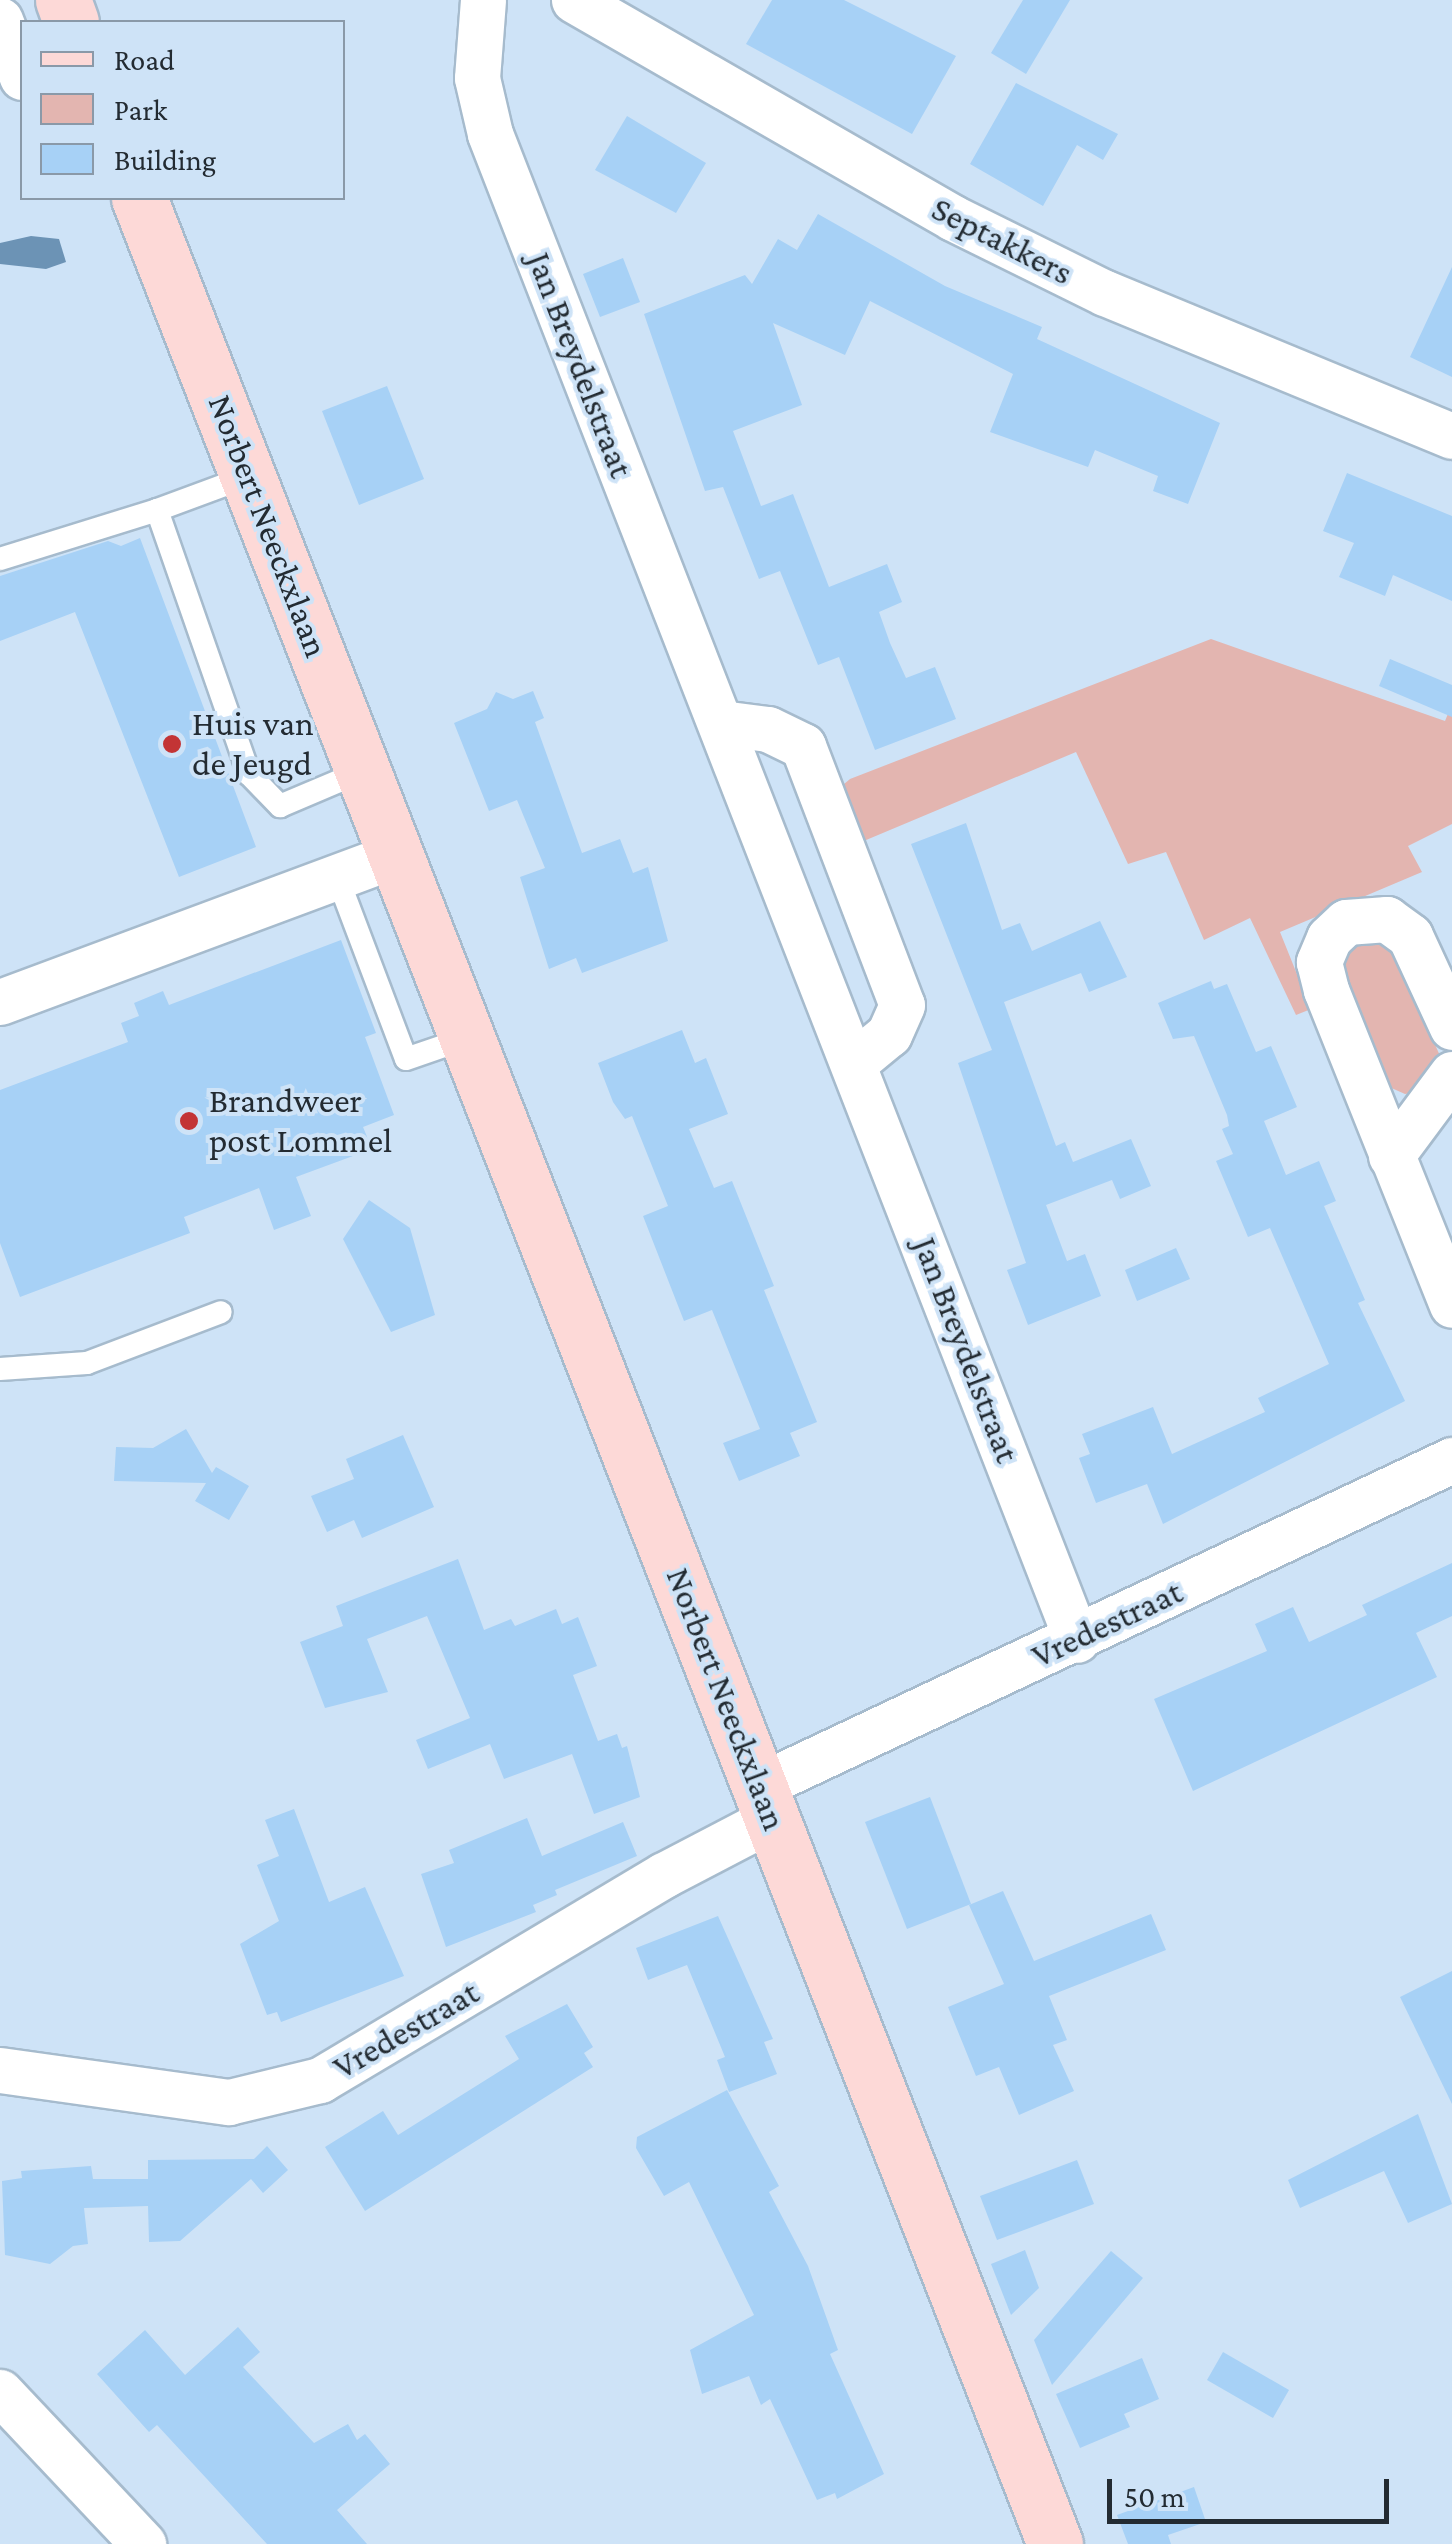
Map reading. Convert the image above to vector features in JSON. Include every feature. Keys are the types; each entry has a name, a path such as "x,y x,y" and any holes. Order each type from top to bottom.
{"main road":[{"name":"Norbert Neeckxlaan","path":"141,200 1055,2544"}],"street":[{"name":"Jan Breydelstraat","path":"483,0 476,78 490,134 1077,1640"},
{"name":"Septakkers","path":"574,0 953,218 1105,293 1452,436"},
{"path":"0,20 20,72"},
{"path":"721,723 768,729 803,746 902,1005 888,1034 854,1062"},
{"path":"0,1002 338,880 395,855"},
{"path":"1452,1028 1410,936 1387,918 1346,922 1329,938 1319,962 1326,990 1452,1306"},
{"path":"1391,1156 1452,1074"},
{"name":"Vredestraat","path":"0,2070 229,2102 320,2080 664,1875 767,1802 1077,1640 1452,1460"},
{"path":"0,2392 143,2544"}],"lane":[{"path":"0,559 157,510 249,476"},
{"path":"157,510 249,774 280,806 363,771"},
{"path":"338,880 406,1059 468,1038"},
{"path":"0,1369 87,1364 221,1312"}],"green space":[{"path":"1211,639 1445,721 1452,704 1452,824 1408,846 1422,872 1280,932 1311,1009 1296,1015 1250,918 1204,940 1166,852 1128,864 1076,752 859,843 837,790 850,779"},
{"path":"1368,934 1392,947 1441,1058 1417,1092 1405,1094 1380,1083 1335,977 1339,949"}],"water":[{"path":"31,236 59,239 66,262 46,269 0,264 0,243"}],"building":[{"path":"772,0 844,0 956,56 912,134 746,44"},
{"path":"1023,0 1070,0 1026,74 991,53"},
{"path":"1016,83 1118,134 1103,160 1077,145 1043,206 970,164"},
{"path":"627,116 706,163 676,213 595,170"},
{"path":"818,214 945,286 1042,327 1037,339 1220,423 1188,504 1153,491 1158,476 1095,450 1088,467 990,432 1013,374 870,301 845,355 773,323 802,405 733,431 761,506 793,494 829,587 887,564 902,602 879,612 890,643 906,678 935,667 956,719 875,750 839,657 818,665 780,571 759,579 723,487 705,491 644,314 745,275 752,284 778,239 797,250"},
{"path":"623,258 640,302 600,317 583,274"},
{"path":"1452,267 1452,377 1410,357"},
{"path":"387,386 424,479 359,505 322,411"},
{"path":"1347,473 1452,516 1452,601 1393,575 1385,596 1339,577 1354,543 1323,531"},
{"name":"Huis van de Jeugd","path":"140,538 256,847 179,877 75,612 0,641 0,576 108,541 121,546"},
{"path":"1390,659 1452,685 1452,717 1379,686"},
{"path":"533,691 544,718 535,722 582,853 620,839 633,873 648,867 668,941 582,973 576,958 549,969 520,877 545,868 517,800 489,811 454,723 487,709 496,692 513,699"},
{"path":"966,823 1002,930 1020,923 1032,951 1100,921 1127,977 1089,992 1081,973 1004,1002 1056,1146 1065,1142 1073,1162 1131,1139 1151,1186 1120,1199 1112,1180 1046,1205 1067,1261 1085,1254 1101,1296 1028,1325 1007,1270 1026,1263 958,1063 992,1050 911,844"},
{"name":"Brandweer post Lommel","path":"341,940 376,1033 365,1037 394,1115 363,1127 372,1149 296,1177 311,1216 274,1230 259,1188 184,1217 190,1233 20,1297 0,1243 0,1090 128,1042 121,1023 139,1016 134,1003 163,991 169,1005"},
{"path":"1211,981 1214,989 1227,984 1256,1052 1271,1046 1297,1107 1264,1121 1286,1175 1319,1161 1336,1201 1324,1206 1365,1300 1358,1303 1405,1401 1163,1524 1147,1484 1096,1503 1079,1458 1090,1454 1082,1434 1153,1407 1172,1454 1265,1412 1258,1398 1329,1364 1270,1228 1248,1237 1216,1161 1233,1154 1222,1129 1229,1126 1227,1115 1194,1036 1173,1039 1158,1003"},
{"path":"682,1030 695,1063 706,1058 728,1114 689,1129 714,1188 732,1181 774,1286 764,1290 817,1422 790,1433 800,1456 739,1481 723,1443 760,1429 712,1310 684,1321 643,1216 668,1206 632,1116 625,1119 613,1102 598,1063"},
{"path":"369,1200 410,1228 435,1315 391,1332 343,1239"},
{"path":"1176,1248 1190,1279 1137,1301 1125,1270"},
{"path":"186,1429 212,1473 216,1467 249,1486 229,1520 195,1501 206,1483 114,1481 116,1447 153,1448"},
{"path":"403,1435 434,1507 362,1538 354,1520 327,1532 311,1496 354,1479 346,1459"},
{"path":"458,1559 484,1630 511,1619 515,1626 556,1609 562,1624 578,1617 597,1666 573,1675 598,1741 617,1734 622,1748 627,1746 640,1797 594,1814 572,1754 504,1779 490,1744 428,1769 416,1740 470,1718 427,1616 367,1639 388,1692 325,1708 300,1642 343,1626 336,1606"},
{"path":"1452,1563 1452,1616 1416,1633 1437,1677 1193,1791 1154,1699 1267,1651 1255,1624 1293,1607 1309,1642 1367,1615 1362,1605"},
{"path":"930,1797 971,1904 907,1929 865,1822"},
{"path":"294,1809 329,1902 365,1887 404,1976 281,2022 277,2012 267,2015 240,1944 279,1921 257,1865 279,1856 265,1820"},
{"path":"527,1818 542,1856 623,1822 637,1856 555,1890 557,1895 533,1905 536,1912 446,1947 421,1874 454,1863 449,1850"},
{"path":"1003,1891 1034,1961 1151,1914 1166,1950 1049,1996 1067,2040 1053,2045 1074,2091 1019,2115 999,2067 976,2076 948,2007 1004,1984 969,1905"},
{"path":"718,1916 773,2039 764,2042 777,2074 729,2092 717,2060 725,2057 687,1965 648,1980 636,1948"},
{"path":"1452,1971 1452,2104 1400,1997"},
{"path":"567,2004 593,2047 584,2053 593,2067 365,2211 325,2147 383,2111 398,2135 519,2059 505,2036"},
{"path":"727,2090 779,2186 769,2192 808,2266 838,2350 830,2354 884,2474 837,2499 835,2493 817,2500 770,2399 761,2405 749,2376 702,2394 690,2350 754,2315 689,2182 664,2196 636,2148 637,2137"},
{"path":"1418,2114 1452,2204 1408,2223 1384,2171 1300,2208 1288,2180"},
{"path":"267,2146 288,2170 263,2193 251,2179 180,2241 149,2242 148,2206 84,2208 88,2244 73,2246 50,2264 5,2255 2,2181 22,2178 21,2171 91,2166 93,2179 148,2179 148,2160 254,2159"},
{"path":"1077,2160 1094,2204 997,2240 980,2196"},
{"path":"1025,2250 1039,2288 1011,2315 991,2264"},
{"path":"1111,2251 1143,2278 1052,2385 1034,2340"},
{"path":"238,2327 260,2352 243,2367 314,2443 348,2424 357,2440 365,2434 390,2464 337,2510 367,2544 267,2544 157,2425 149,2432 97,2374 145,2330 185,2375"},
{"path":"1223,2352 1289,2390 1273,2418 1207,2380"},
{"path":"1142,2358 1159,2399 1124,2414 1130,2427 1080,2448 1056,2394"},
{"path":"1194,2487 1206,2522 1168,2535 1171,2544 1128,2544 1117,2515"}],"place":[{"name":"Huis van de Jeugd","path":"172,744"},
{"name":"Brandweer post Lommel","path":"189,1121"}]}
